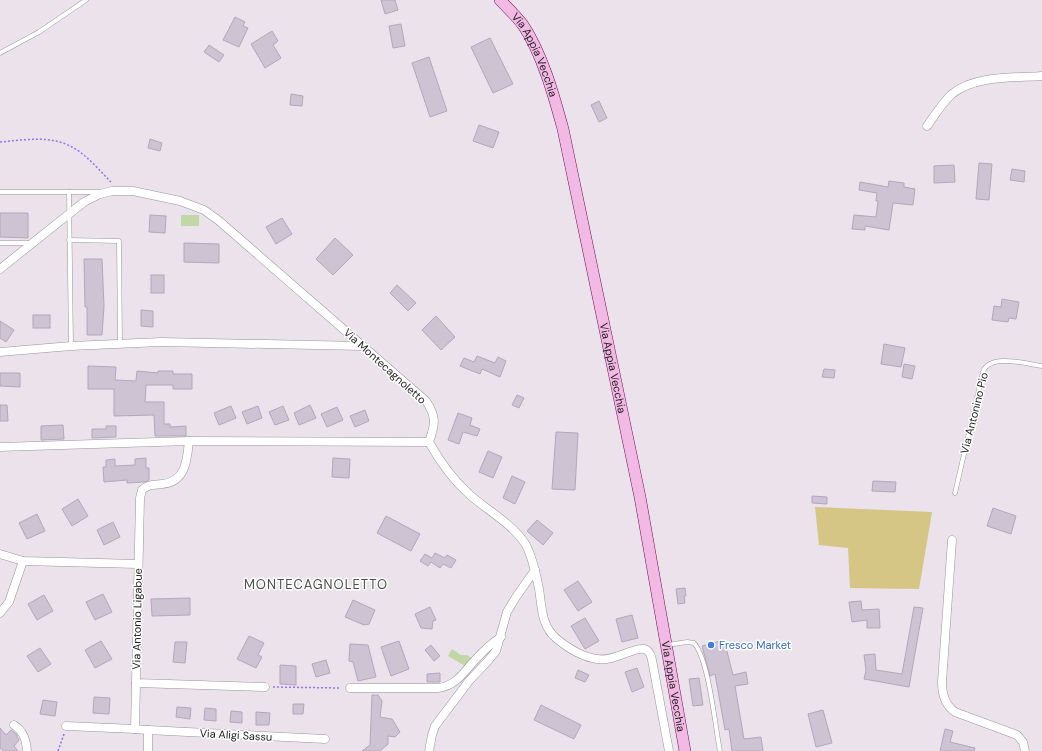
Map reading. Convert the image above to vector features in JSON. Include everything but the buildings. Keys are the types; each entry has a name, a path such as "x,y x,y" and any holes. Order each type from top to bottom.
{"main road":[{"name":"Via Appia Vecchia","path":"500,0 522,25 535,46 552,91 562,125 640,497 685,751"}],"street":[{"path":"927,126 950,96 966,85 984,81 1042,76"},
{"name":"Via Montecagnoletto","path":"0,269 84,202 105,192 119,190 139,192 194,206 211,214 235,234 426,401 431,407 435,420 430,442"},
{"path":"0,352 71,346 194,342 363,346"},
{"path":"0,446 189,441 430,442 441,463 458,484 519,536 529,552 535,570 544,620 552,634 562,643 580,654 596,659 614,658 641,649 649,652 652,660 669,751"},
{"name":"Via Antonio Ligabue","path":"189,441 185,467 178,478 168,483 147,486 140,493 136,683 265,687"},
{"path":"952,540 942,682 944,697 949,707 955,712 1017,735 1023,742 1024,751"},
{"path":"0,554 23,561 138,564"},
{"path":"0,612 9,602 23,561"},
{"path":"429,751 433,730 438,720 469,681 494,654 501,637 509,608 535,570"},
{"path":"350,688 438,688 450,685 501,637"},
{"path":"135,729 136,683"},
{"path":"14,725 21,730 24,735 27,751"},
{"name":"Via Aligi Sassu","path":"66,726 325,739"},
{"path":"148,730 148,751"}],"lane":[{"path":"0,53 39,32 86,0"},
{"path":"0,192 105,192"},
{"path":"69,192 71,346"},
{"path":"69,240 119,241 120,344"},
{"path":"0,243 32,243"},
{"name":"Via Antonino Pio","path":"955,493 985,366 1002,361 1042,366"},
{"path":"667,645 687,642 694,643 699,648 708,682 720,751"}],"path":[{"path":"0,142 50,140 67,145 84,155 119,190"},
{"path":"265,687 350,688"},
{"path":"58,751 66,726"}],"shaded area":[{"path":"181,215 199,215 199,226 181,226"},
{"path":"815,507 932,512 919,589 850,588 848,548 819,545"},
{"path":"452,649 461,655 467,655 471,658 471,661 465,666 448,656"}],"place":[{"name":"Fresco Market","path":"711,645"}],"district":[{"name":"MONTECAGNOLETTO","path":"316,584"}]}
